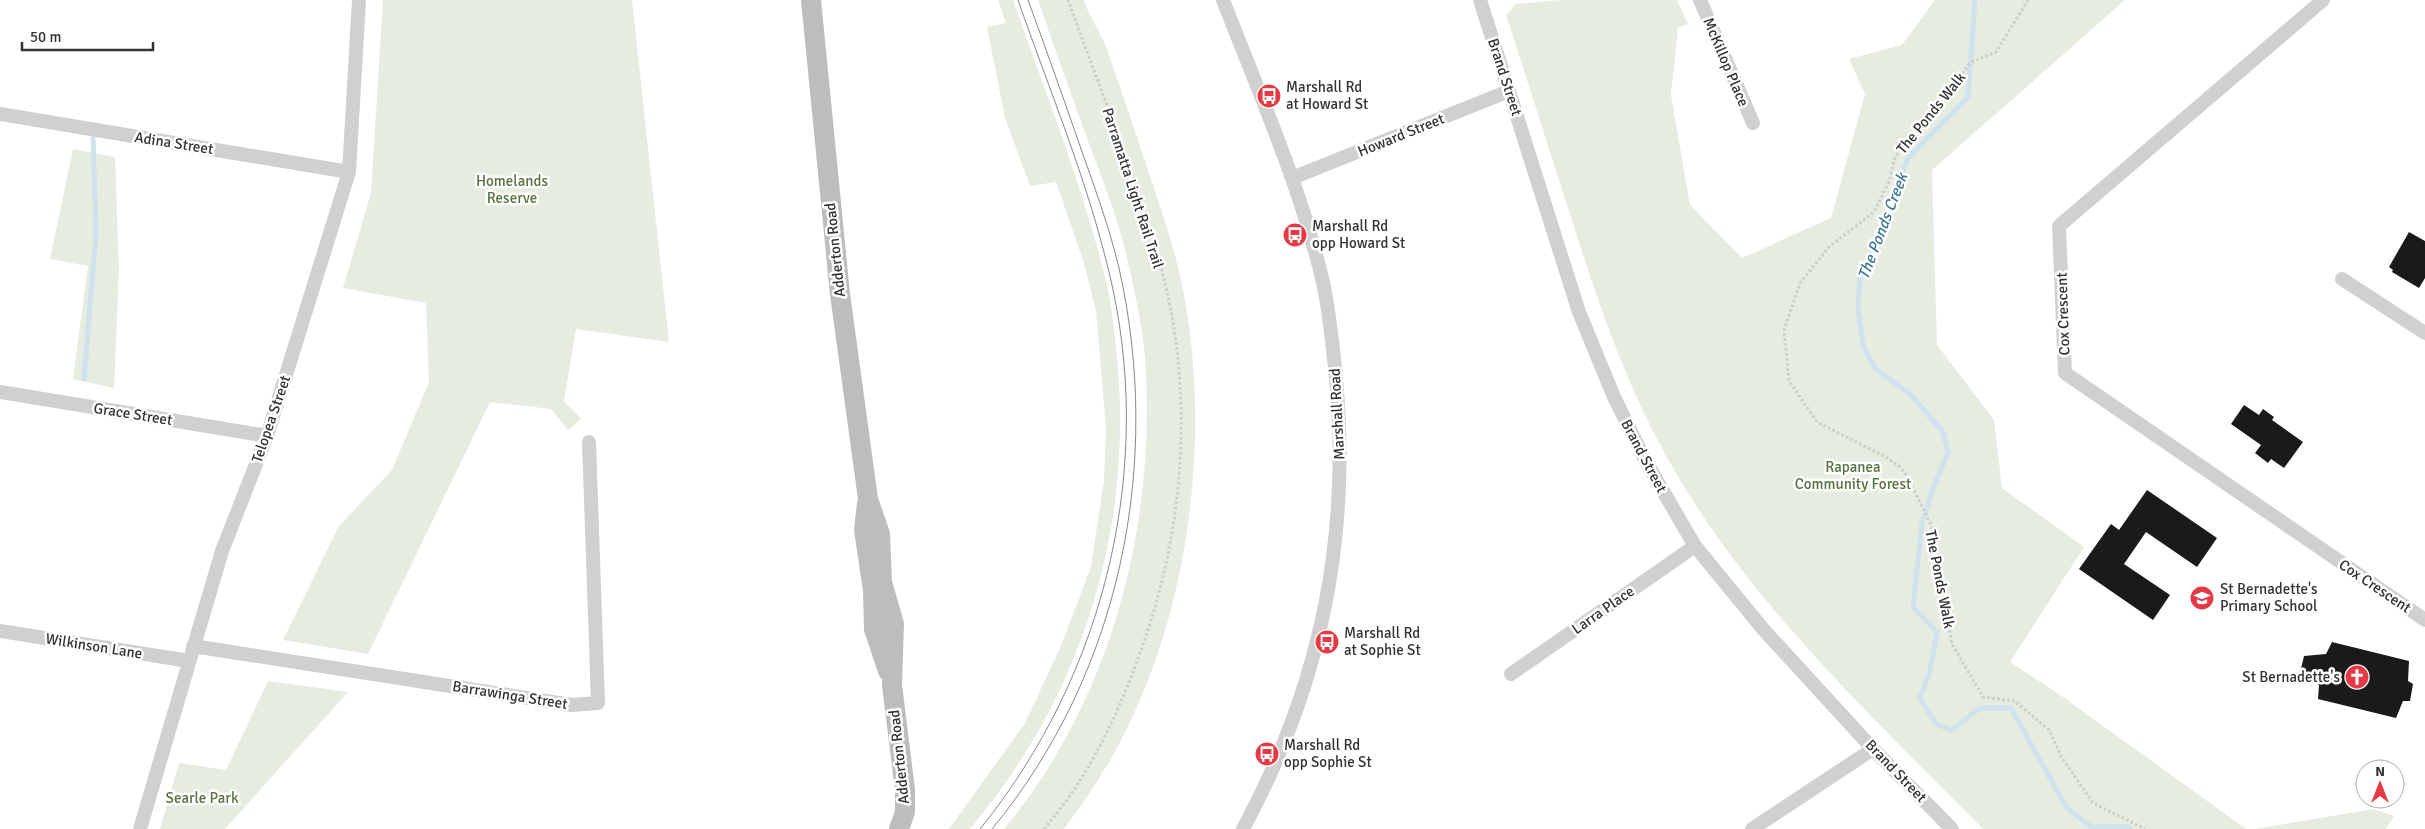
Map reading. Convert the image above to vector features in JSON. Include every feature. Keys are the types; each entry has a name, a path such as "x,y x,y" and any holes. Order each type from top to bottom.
{"main road":[{"name":"Adderton Road","path":"811,0 840,294 868,499 864,530 874,590 874,629 892,685 905,790 905,812 899,829"}],"street":[{"name":"Telopea Street","path":"140,829 222,552 267,436 349,172 359,0"},
{"name":"Marshall Road","path":"1223,0 1292,178 1323,284 1331,333 1340,436 1340,504 1337,536 1325,611 1310,672 1281,753 1243,829"},
{"name":"Brand Street","path":"1480,0 1588,338 1645,460 1695,546 1783,652 1952,829"},
{"name":"McKillop Place","path":"1700,0 1753,123"},
{"name":"Cox Crescent","path":"2323,0 2060,226 2065,373 2425,620"},
{"name":"Howard Street","path":"1292,178 1509,91"},
{"name":"Adina Street","path":"0,114 349,172"},
{"path":"2342,279 2425,333"},
{"name":"Grace Street","path":"0,392 267,436"},
{"name":"Barrawinga Street","path":"193,646 572,705 598,703 589,442"},
{"name":"Larra Place","path":"1511,674 1695,546"},
{"name":"Wilkinson Lane","path":"0,631 189,661"},
{"path":"1752,829 1874,749"}],"path":[{"name":"Parramatta Light Rail Trail","path":"1044,829 1092,760 1125,694 1150,624 1172,543 1180,477 1180,392 1173,324 1156,251 1068,0"},
{"name":"The Ponds Walk","path":"2028,0 1996,52 1971,62 1895,157 1890,182 1874,212 1829,247 1800,283 1784,330 1789,382 1817,422 1868,447 1899,466 1907,476 1921,508 1932,527 1952,644 1983,697 2015,701 2049,730 2062,758 2093,803 2145,829"}],"green space":[{"name":"Homelands Reserve","path":"383,0 632,0 669,342 576,329 564,401 581,419 568,430 551,409 490,402 368,654 283,640 339,526 392,470 429,382 426,303 343,288 371,193"},
{"path":"998,0 1013,0 1074,172 1105,277 1117,356 1120,421 1117,485 1107,547 1092,608 1070,667 1043,723 1009,778 970,829 949,829 1025,723 1060,648 1091,567 1104,480 1106,428 1096,311 1084,263 1056,182 1030,186 1005,118 987,27 1006,23"},
{"path":"1038,0 1084,0 1106,47 1141,149 1172,245 1184,295 1192,351 1195,408 1194,467 1188,525 1177,583 1162,639 1143,693 1119,744 1093,788 1064,829 1004,829 1041,779 1073,725 1099,668 1119,608 1134,546 1143,484 1147,421 1144,345 1137,302 1124,246 1112,206"},
{"name":"Rapanea Community Forest","path":"1561,0 1677,0 1688,24 1678,28 1671,95 1690,205 1742,258 1831,218 1865,94 1849,59 1902,45 1935,0 2125,0 1932,170 1937,345 1994,420 2002,488 2084,547 2010,662 2063,697 2246,829 1983,829 1848,692 1763,597 1724,546 1688,493 1656,437 1618,353 1587,267 1506,15 1516,4"},
{"path":"73,149 115,157 119,270 114,388 73,379 88,266 50,259"},
{"name":"Searle Park","path":"268,681 348,692 225,829 160,829 179,763 226,770"},
{"path":"2373,809 2394,816 2386,829 2255,829"}],"building":[{"path":"2409,232 2425,241 2425,278 2419,288 2392,272 2393,270 2389,267"},
{"path":"2244,405 2259,415 2263,409 2274,417 2272,420 2303,442 2284,468 2271,459 2268,463 2255,453 2261,445 2231,424"},
{"path":"2147,490 2217,538 2197,567 2146,532 2124,564 2170,595 2153,620 2079,569 2111,524 2119,530"},
{"name":"St Bernadette's","path":"2332,642 2409,661 2408,681 2413,684 2410,701 2403,701 2396,718 2318,699 2319,685 2300,673 2304,656 2326,654"}],"waterway":[{"name":"The Ponds Creek","path":"1975,0 1968,97 1908,158 1879,235 1860,277 1858,308 1863,346 1875,368 1911,395 1943,432 1948,452 1922,523 1913,607 1937,632 1930,671 1920,698 1936,724 1951,730 1980,708 2011,708 2066,807 2091,827 2128,827 2130,829"},
{"path":"84,379 96,233 93,138"}],"tram line":[{"path":"980,829 1024,768 1060,703 1089,635 1110,564 1122,490 1126,416 1122,342 1108,268 1078,167 1018,0"},
{"path":"992,829 1036,768 1072,703 1100,634 1120,563 1132,490 1136,416 1131,342 1115,252 1096,191 1028,0"}],"place":[{"name":"Marshall Rd at Howard St","path":"1269,96"},
{"name":"Marshall Rd opp Howard St","path":"1295,235"},
{"name":"St Bernadette's Primary School","path":"2202,598"},
{"name":"Marshall Rd at Sophie St","path":"1327,642"},
{"name":"St Bernadette's","path":"2357,677"},
{"name":"Marshall Rd opp Sophie St","path":"1267,754"}]}
